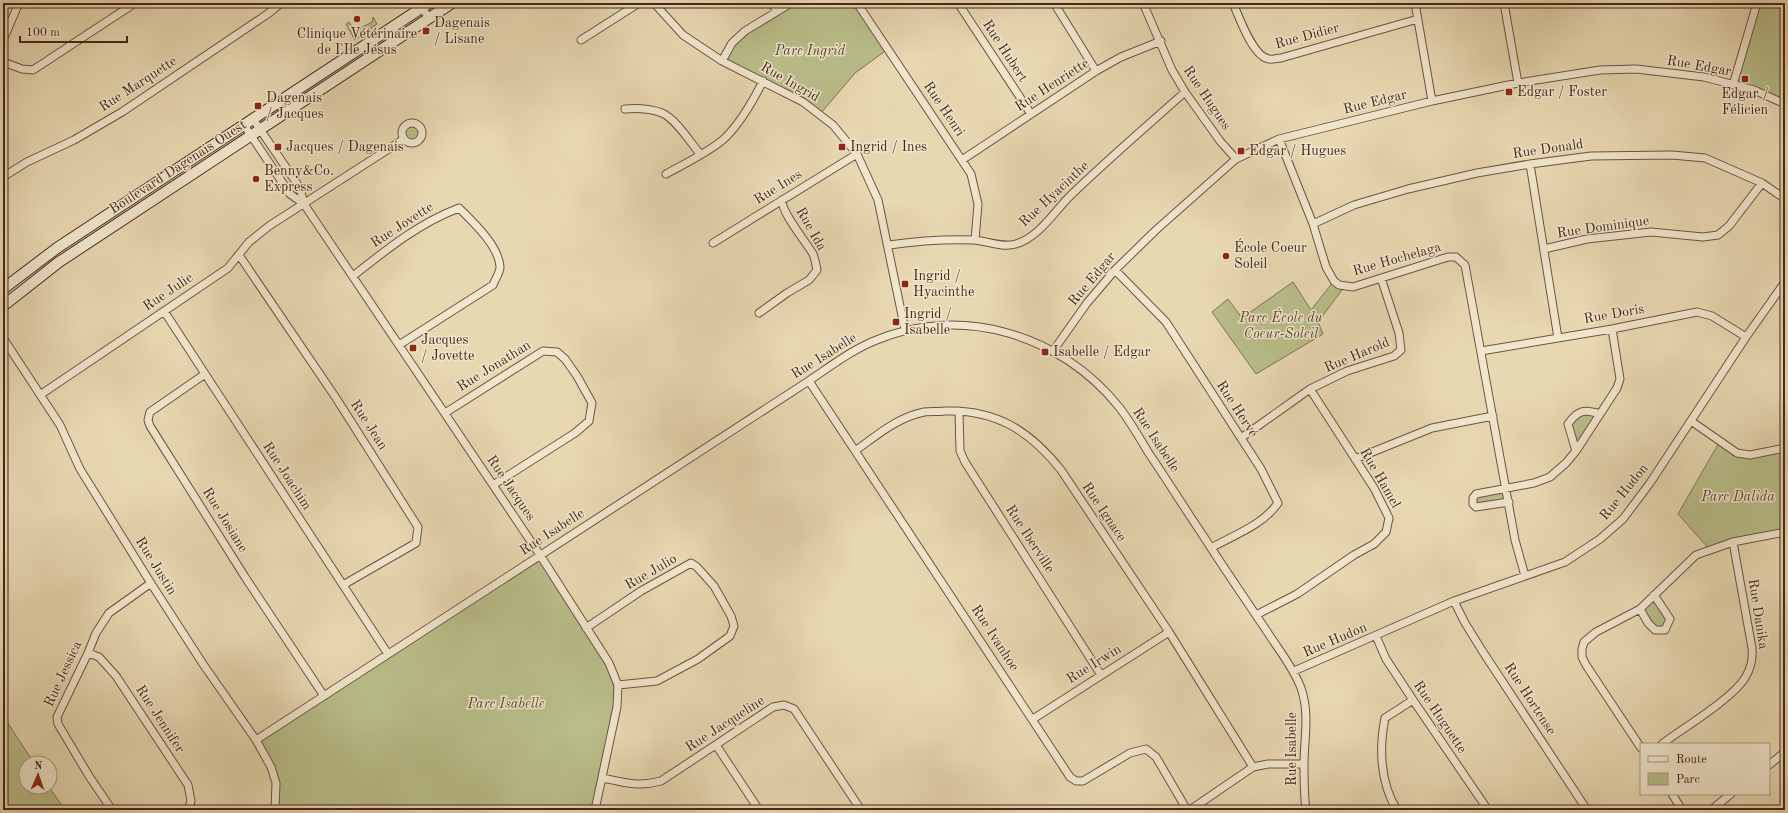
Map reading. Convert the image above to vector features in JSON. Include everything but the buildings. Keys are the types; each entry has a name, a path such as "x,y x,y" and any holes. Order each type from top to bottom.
{"main road":[{"name":"Boulevard Dagenais Ouest","path":"3,306 59,262 452,3"},
{"name":"Boulevard Dagenais Ouest","path":"3,289 57,248 423,5"}],"street":[{"path":"3,40 19,3"},
{"path":"3,62 22,69 33,70 135,3"},
{"name":"Rue Marquette","path":"3,176 27,162 74,140 122,112 269,13 281,3"},
{"path":"581,40 639,3"},
{"name":"Rue Ingrid","path":"654,3 683,35 722,61 803,102 833,124 857,154 878,200 889,245 905,330"},
{"path":"771,3 777,11"},
{"path":"722,61 732,43 745,31 791,3"},
{"name":"Rue Henri","path":"857,3 971,174 978,204 975,240"},
{"name":"Rue Hubert","path":"958,3 1031,114"},
{"path":"1054,3 1096,71"},
{"name":"Rue Hugues","path":"1143,3 1161,41 1172,70 1185,92 1220,141 1236,159"},
{"name":"Rue Didier","path":"1233,3 1254,48 1261,56 1268,59 1281,58 1418,19"},
{"path":"1415,3 1432,101"},
{"path":"1504,3 1518,83"},
{"path":"1733,85 1755,3"},
{"path":"423,5 429,18"},
{"name":"Rue Henriette","path":"962,160 1096,71 1121,58 1161,41"},
{"name":"Rue Edgar","path":"1053,351 1087,303 1115,270 1156,230 1236,159 1279,139 1432,101 1518,83 1600,70 1636,69 1704,77 1754,90 1785,104"},
{"path":"666,174 724,138 738,123 755,97 763,81"},
{"name":"Rue Hyacinthe","path":"889,245 929,240 975,240 1014,244 1024,240 1041,227 1069,196 1185,92"},
{"path":"625,109 636,108 663,113 674,122 700,154"},
{"name":"Rue Jacques","path":"253,119 300,188 304,204 493,484 609,663 618,685 617,707 595,810"},
{"name":"Rue Jacques","path":"244,125 290,194 304,204"},
{"name":"Rue Julie","path":"40,395 228,268 249,242 269,226 404,139"},
{"name":"Rue Hochelaga","path":"1279,139 1312,224 1326,267 1334,281 1339,285 1353,287 1448,257 1456,258 1465,265 1515,540 1525,576"},
{"name":"Rue Ines","path":"713,243 857,154"},
{"name":"Rue Donald","path":"1312,224 1354,205 1408,188 1477,173 1591,156 1672,155 1705,158 1762,183 1785,198"},
{"path":"1530,164 1558,338"},
{"name":"Rue Dominique","path":"1544,249 1587,239 1651,232 1703,237 1718,235 1729,226 1762,183"},
{"name":"Rue Ida","path":"759,313 787,293 809,280 817,270 814,256 787,213 782,204 782,200"},
{"name":"Rue Jovette","path":"353,276 386,249 437,216 459,208 477,226 489,242 498,259 500,269 493,284 399,345"},
{"name":"Rue Jean","path":"239,255 336,398 418,527 416,543 343,585"},
{"name":"Rue Hervé","path":"1115,270 1166,322 1261,469 1278,503 1271,513 1257,523 1211,548"},
{"name":"Rue Harold","path":"1241,438 1310,390 1347,371 1394,356 1400,350 1399,333 1381,278"},
{"name":"Rue Hudon","path":"1294,671 1454,601 1565,562 1600,539 1623,519 1650,483 1746,337 1785,282"},
{"name":"Rue Joachim","path":"164,311 388,654"},
{"name":"Rue Doris","path":"1481,351 1612,329 1698,312 1712,316 1746,337"},
{"name":"Rue Isabelle","path":"256,740 809,381 843,357 874,341 905,330 948,324 984,327 1029,339 1053,351 1077,366 1099,384 1120,408 1211,548 1294,671 1306,707 1307,727 1304,764 1306,810"},
{"path":"1509,502 1476,507 1473,504 1473,498 1476,494 1505,487 1534,483 1550,477 1566,463 1576,451 1618,388 1620,379 1612,329"},
{"name":"Rue Justin","path":"3,338 60,425 80,469 151,583 202,664 256,740 271,767 276,783 275,810"},
{"name":"Rue Jonathan","path":"445,413 543,351 557,352 565,359 577,376 592,403 589,421 575,433 493,484"},
{"name":"Rue Josiane","path":"205,374 150,412 148,420 150,426 324,696"},
{"name":"Rue Ivanhoe","path":"809,381 1066,771 1076,781 1083,781 1130,753 1146,749 1156,757 1188,810"},
{"name":"Rue Hamel","path":"1256,615 1297,594 1354,555 1374,544 1386,532 1389,518 1374,488 1310,390"},
{"name":"Rue Ignace","path":"855,450 896,423 924,412 959,411 978,413 1000,419 1033,439 1061,470 1169,632 1253,767"},
{"name":"Rue Iberville","path":"959,411 960,451 965,462 1101,675"},
{"path":"1576,451 1568,424 1575,414 1581,412 1590,411 1600,414"},
{"path":"1355,459 1432,428 1493,416"},
{"path":"1691,421 1737,453 1750,456 1785,448"},
{"path":"1640,746 1586,665 1582,657 1584,642 1596,632 1640,609 1696,555 1733,542 1785,532"},
{"name":"Rue Danika","path":"1663,743 1730,695 1744,679 1753,660 1733,542"},
{"name":"Rue Julio","path":"586,628 641,591 691,564 697,567 714,586 731,616 734,626 730,636 698,659 657,681 618,685"},
{"name":"Rue Jessica","path":"112,810 89,776 58,724 57,717 96,632 109,613 151,583"},
{"path":"1640,609 1654,630 1665,630 1670,619 1654,595"},
{"name":"Rue Hortense","path":"1454,601 1465,624 1587,810"},
{"name":"Rue Irwin","path":"1033,719 1169,632"},
{"name":"Rue Huguette","path":"1376,636 1386,659 1488,810"},
{"name":"Rue Jennifer","path":"88,652 99,657 116,676 188,785 192,801 188,810"},
{"path":"1397,810 1392,802 1382,764 1382,731 1385,718 1413,700"},
{"name":"Rue Jacqueline","path":"603,778 636,785 661,781 773,707 784,705 794,709 862,810"},
{"path":"716,745 759,810"},
{"path":"1770,764 1785,752"},
{"path":"1188,810 1253,767 1268,764 1304,764"},
{"path":"1673,795 1682,810"},
{"path":"1711,810 1730,795"}],"green space":[{"name":"Parc Ingrid","path":"791,3 859,3 888,49 855,73 821,113 722,61 732,43"},
{"path":"1757,3 1785,3 1785,104 1733,85"},
{"path":"373,17 377,24 355,40 346,24 349,22 355,31 372,22"},
{"path":"412,123 419,126 422,133 419,140 412,143 405,140 402,133 405,126"},
{"name":"Parc École du Coeur-Soleil","path":"1334,281 1345,286 1318,322 1323,334 1256,374 1212,312 1228,299 1242,318 1293,282 1311,310"},
{"path":"1575,414 1600,414 1576,451 1568,424"},
{"name":"Parc Dalida","path":"1720,441 1737,453 1785,449 1785,532 1710,550 1678,514"},
{"path":"1505,487 1509,502 1476,507 1476,494"},
{"name":"Parc Isabelle","path":"540,555 618,685 592,810 276,810 276,783 256,740"},
{"path":"1654,595 1670,619 1665,630 1655,630 1640,609"},
{"path":"7,722 29,755 18,755 18,795 55,795 65,810 3,810 3,725"}],"place":[{"name":"Clinique Vétérinaire de I'Ile Jésus","path":"357,19"},
{"name":"Dagenais / Lisane","path":"426,31"},
{"name":"Edgar / Félicien","path":"1745,79"},
{"name":"Edgar / Foster","path":"1509,92"},
{"name":"Dagenais / Jacques","path":"258,106"},
{"name":"Jacques / Dagenais","path":"278,147"},
{"name":"Ingrid / Ines","path":"842,147"},
{"name":"Edgar / Hugues","path":"1241,151"},
{"name":"Benny&Co. Express","path":"256,179"},
{"name":"École Coeur Soleil","path":"1226,256"},
{"name":"Ingrid / Hyacinthe","path":"905,284"},
{"name":"Ingrid / Isabelle","path":"896,322"},
{"name":"Jacques / Jovette","path":"413,348"},
{"name":"Isabelle / Edgar","path":"1045,352"}]}
